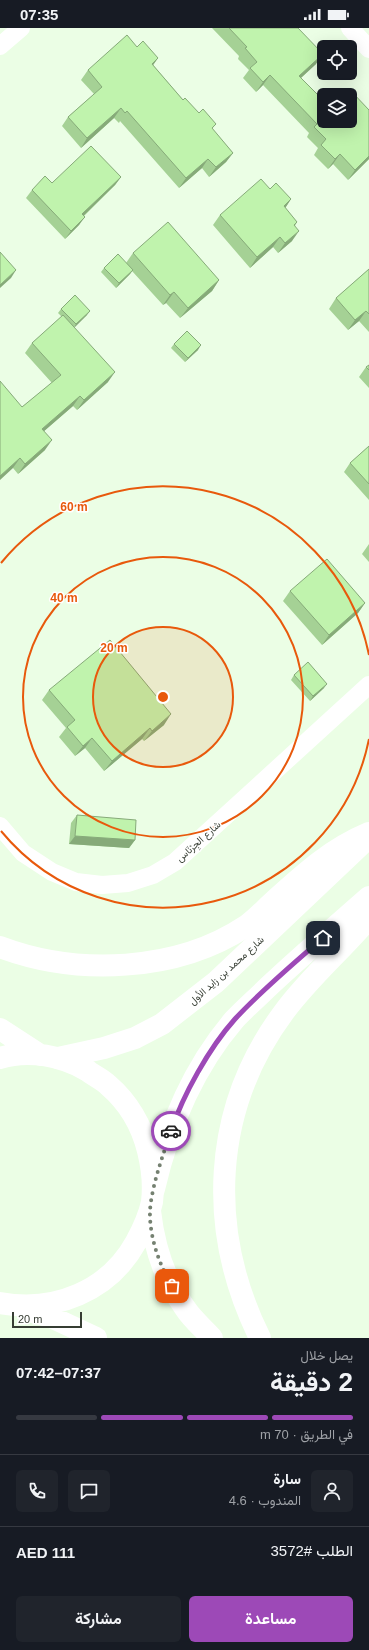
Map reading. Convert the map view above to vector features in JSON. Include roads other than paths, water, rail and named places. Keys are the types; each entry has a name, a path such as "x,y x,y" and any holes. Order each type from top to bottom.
{"main road":[{"path":"0,947 38,958 108,966 152,962 185,955 217,943 247,925 317,863 332,852 369,833"},
{"name":"شارع محمد بن زايد الأول","path":"49,1056 104,1048 135,1038 162,1024 216,982 369,837"},
{"path":"5,1304 33,1306 55,1303 78,1296 98,1285 116,1270 130,1253 142,1233 151,1205 160,1162 173,1125 186,1095 210,1053 235,1020 277,979 369,897"},
{"path":"260,1338 249,1316 239,1288 231,1259 225,1224 224,1181 226,1153 233,1118 245,1080 262,1045 284,1012 309,982 369,918"},
{"path":"0,1029 49,1056 80,1067 108,1084 129,1108 144,1136 152,1168 152,1233 165,1275 185,1309 212,1338"},
{"path":"0,1058 26,1055 49,1056"},
{"path":"5,1304 51,1317 96,1338"}],"street":[{"path":"0,46 21,28"},
{"path":"350,28 369,49"},
{"name":"شارع الجِرْنَاس","path":"0,826 23,853 52,872 76,882 102,885 128,883 153,875 175,862 369,685"}]}
